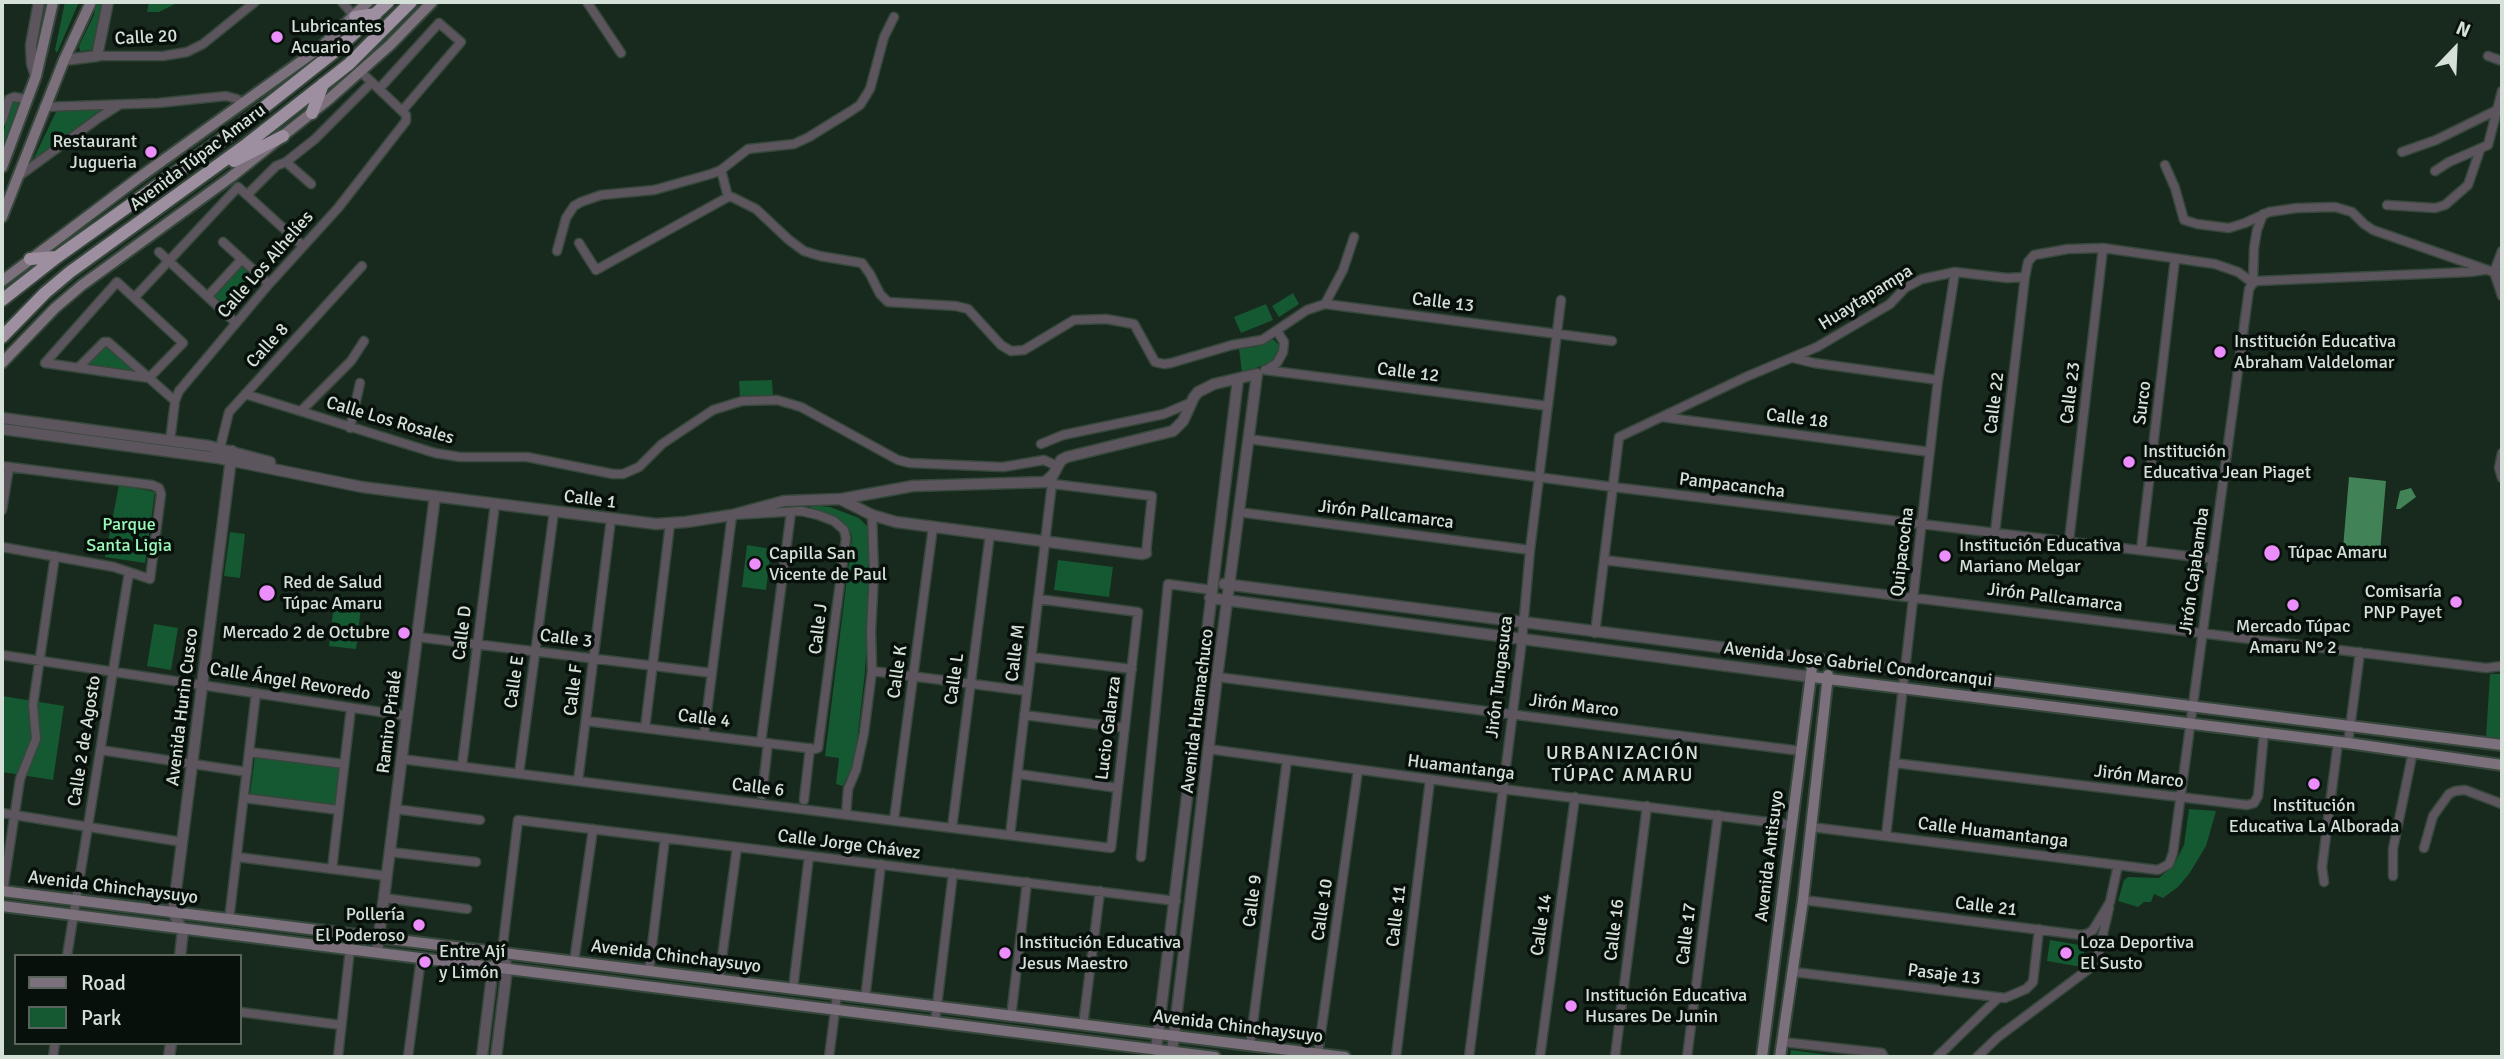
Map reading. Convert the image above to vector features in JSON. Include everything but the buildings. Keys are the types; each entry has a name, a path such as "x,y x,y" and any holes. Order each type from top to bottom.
{"highway":[{"name":"Avenida Túpac Amaru","path":"2,300 57,257 233,131 333,53 388,2"},
{"name":"Avenida Túpac Amaru","path":"2,337 70,272 200,179 349,64 411,2"},
{"path":"355,17 376,14"},
{"path":"312,113 323,84"},
{"path":"200,179 283,136"},
{"path":"30,258 57,257"}],"main road":[{"path":"2,167 36,76 53,2"},
{"path":"2,217 44,107 91,2"},
{"name":"Avenida Túpac Amaru","path":"3,279 321,47 368,2"},
{"path":"2,363 55,308 82,285 231,177 312,113 361,72 432,2"},
{"name":"Avenida Jose Gabriel Condorcanqui","path":"1813,659 2502,745"},
{"name":"Avenida Antisuyo","path":"1762,1057 1813,659"},
{"name":"Avenida Antisuyo","path":"1780,1057 1803,900 1829,661"},
{"name":"Avenida Jose Gabriel Condorcanqui","path":"1812,677 2413,751 2502,765"},
{"name":"Avenida Chinchaysuyo","path":"2,891 1345,1057"},
{"name":"Avenida Chinchaysuyo","path":"2,908 377,952 1153,1052 1215,1057"}],"street":[{"path":"36,76 31,45 39,2"},
{"path":"97,56 108,2"},
{"name":"Calle 20","path":"64,60 97,56 163,56 187,52 203,44 255,2"},
{"path":"342,2 355,17"},
{"path":"587,2 621,53"},
{"path":"557,251 569,211 581,202 601,195 654,190 721,170 748,149 786,146 809,137 860,105 870,89 884,37 894,16"},
{"name":"Calle Los Alhelíes","path":"170,440 175,401 179,391 269,284 338,208 461,42 439,23 376,86"},
{"path":"2488,56 2502,61"},
{"path":"361,72 405,115"},
{"path":"247,195 276,166 286,162 315,139 376,86"},
{"path":"2435,171 2488,145 2502,91"},
{"path":"44,107 158,103 226,96 243,104"},
{"path":"2,121 9,99 27,99"},
{"path":"19,176 122,104"},
{"path":"2402,152 2436,140 2497,110"},
{"path":"2387,205 2435,208 2445,205 2468,185 2480,150"},
{"path":"286,162 311,184"},
{"path":"2165,165 2184,220 2229,228 2263,214 2297,208 2335,207 2352,212 2373,230 2494,272"},
{"path":"721,170 728,197"},
{"path":"135,297 238,187 303,246"},
{"path":"579,243 596,270 728,197 738,199 756,209 804,251 862,263 880,294 888,302 968,309 1011,352 1024,350 1067,324 1086,318 1123,320 1134,324 1155,362 1164,364 1232,345 1256,342 1307,310 1325,304 1343,270 1354,237"},
{"name":"Jirón Cajabamba","path":"2169,863 2173,853 2249,289 2253,283 2254,248 2263,214"},
{"path":"223,243 269,284"},
{"path":"2025,277 2028,262 2034,255 2068,248 2103,248 2215,264 2238,272 2253,283 2494,272"},
{"name":"Calle 23","path":"2069,541 2103,248"},
{"path":"2502,251 2494,272 2502,296"},
{"path":"159,252 236,323"},
{"path":"208,296 242,259"},
{"name":"Surco","path":"2141,550 2175,259"},
{"name":"Calle 8","path":"219,453 226,418 362,266"},
{"name":"Huaytapampa","path":"1614,487 1619,437 1817,347 1890,304 1905,288 1922,279 1955,272 2007,278 2025,277"},
{"name":"Quipacocha","path":"1886,836 1938,380 1955,272"},
{"name":"Calle 22","path":"1995,532 2025,277"},
{"path":"117,282 183,342 149,378 45,363 117,282"},
{"name":"Jirón Tungasuca","path":"1469,1057 1522,640 1530,550 1561,300"},
{"name":"Calle 13","path":"1325,304 1612,341"},
{"path":"1261,372 1277,363 1283,352 1284,342 1277,331"},
{"path":"301,411 351,361 365,341"},
{"path":"79,367 107,342 175,401"},
{"path":"1792,358 1938,380"},
{"name":"Calle 1","path":"2,429 219,453 334,482 611,519 670,524 732,515 784,500 840,499 913,486 1045,482 1054,475 1061,460 1073,454 1173,431 1183,421 1198,392 1206,387 1261,372"},
{"name":"Calle 12","path":"1261,372 1548,406"},
{"name":"Avenida Huamachuco","path":"1172,1052 1238,512 1261,372"},
{"name":"Avenida Huamachuco","path":"1153,1052 1158,1034 1176,901 1238,379"},
{"path":"350,428 360,383"},
{"name":"Calle Los Rosales","path":"245,394 446,456 527,457 623,474 639,467 662,444 713,410 742,401 777,400 793,403 890,457 910,463 1003,467 1044,460 1054,475 1152,496 1146,553"},
{"path":"1041,443 1063,435 1164,414 1192,402"},
{"name":"Calle 18","path":"1660,417 1930,452"},
{"name":"Calle 1","path":"2,418 170,440 219,453"},
{"name":"Pampacancha","path":"1248,439 1614,487 2213,559"},
{"path":"2502,453 2499,468 2502,478"},
{"name":"Avenida Hurin Cusco","path":"173,913 231,455"},
{"path":"2,510 5,466 152,485 159,488 161,494 150,579 129,572 2,547"},
{"name":"Calle M","path":"1010,835 1054,475"},
{"path":"1595,633 1614,487"},
{"name":"Ramiro Prialé","path":"377,952 435,496"},
{"name":"Calle 1","path":"840,499 872,515 896,522 1146,553"},
{"name":"Calle D","path":"462,766 495,504"},
{"name":"Calle E","path":"519,774 554,511"},
{"path":"704,735 732,515 791,512 764,743 762,795"},
{"name":"Calle J","path":"791,512 826,517 840,526 846,538 814,748"},
{"name":"Jirón Pallcamarca","path":"1238,512 1530,550"},
{"path":"846,814 848,789 856,770 864,733 872,671 872,515"},
{"name":"Calle F","path":"578,781 611,519"},
{"path":"645,728 670,524"},
{"name":"Calle K","path":"894,821 933,527"},
{"name":"Calle L","path":"952,828 990,534"},
{"path":"2,891 22,772 36,739 33,705 55,556"},
{"name":"Jirón Pallcamarca","path":"1604,560 2486,668 2502,666"},
{"name":"Calle 2 de Agosto","path":"67,954 129,572"},
{"path":"1141,857 1168,584 1212,590"},
{"name":"Avenida Jose Gabriel Condorcanqui","path":"1212,590 1229,585 1813,659"},
{"name":"Avenida Jose Gabriel Condorcanqui","path":"1212,590 1227,600 1812,677"},
{"name":"Lucio Galarza","path":"1038,599 1138,612 1111,848"},
{"name":"Calle 3","path":"417,637 712,673"},
{"path":"2324,882 2322,875 2343,743 2350,726 2360,652"},
{"name":"Calle Ángel Revoredo","path":"2,655 407,716"},
{"path":"1031,657 1132,669"},
{"path":"872,671 1027,691"},
{"name":"Jirón Marco","path":"1217,677 1801,751"},
{"path":"229,920 256,693"},
{"path":"332,869 351,708"},
{"path":"1024,715 1125,728"},
{"name":"Calle 4","path":"586,721 814,748"},
{"name":"Jirón Marco","path":"1894,763 2247,805 2254,803 2258,796 2264,733"},
{"path":"804,800 814,748"},
{"name":"Huamantanga","path":"1209,749 1430,780 1793,825"},
{"path":"100,750 247,772"},
{"path":"2393,876 2393,849 2413,751"},
{"path":"249,752 344,764"},
{"name":"Calle 6","path":"401,759 1111,848"},
{"name":"Calle 9","path":"1250,1046 1287,760"},
{"name":"Calle 10","path":"1318,1054 1358,770"},
{"path":"1017,774 1118,788"},
{"name":"Calle 11","path":"1396,1057 1430,780"},
{"path":"2424,848 2433,816 2449,794 2465,790 2502,804"},
{"name":"Calle 14","path":"1540,1057 1575,797"},
{"path":"244,798 339,810"},
{"name":"Calle 16","path":"1615,1057 1647,806"},
{"path":"395,809 481,820"},
{"path":"2,813 182,842"},
{"name":"Calle 17","path":"1687,1057 1718,815"},
{"name":"Calle Jorge Chávez","path":"502,952 518,820 1176,901"},
{"name":"Calle Huamantanga","path":"1811,827 2158,870 2169,863"},
{"path":"574,962 593,829"},
{"path":"649,971 664,838"},
{"path":"719,980 737,847"},
{"path":"390,852 476,862"},
{"path":"793,989 809,856"},
{"path":"237,857 387,876"},
{"path":"865,999 881,864"},
{"name":"Calle 21","path":"1803,900 2087,934 2101,919 2110,902 2118,865"},
{"path":"934,1022 953,873"},
{"path":"1011,1017 1027,882"},
{"path":"1083,1025 1100,891"},
{"path":"384,898 467,909"},
{"path":"1977,1057 1998,1037 2094,965 2110,902"},
{"path":"173,913 183,930 180,954"},
{"name":"Pasaje 13","path":"1794,972 1998,998 2011,996 2031,986 2039,929"},
{"path":"338,1057 350,949"},
{"path":"482,1057 493,967 502,952"},
{"path":"496,1057 507,969 502,952"},
{"path":"408,1057 421,958"},
{"path":"829,1057 836,995"},
{"path":"1937,1057 1998,998"},
{"path":"242,1012 341,1025"},
{"path":"1783,1041 1883,1055"}],"green space":[{"path":"65,2 78,4 57,53 55,50"},
{"path":"96,2 105,2 96,47 80,51 79,46 94,15"},
{"path":"149,2 179,2 159,12 147,12"},
{"path":"14,102 18,103 19,109 2,155 9,107"},
{"path":"103,108 33,160 57,110"},
{"path":"240,265 258,281 231,312 213,295"},
{"path":"1293,293 1299,304 1279,317 1272,306"},
{"path":"1266,304 1273,320 1241,333 1234,317"},
{"path":"1271,340 1279,345 1276,356 1267,364 1242,373 1239,348 1255,347"},
{"path":"104,344 140,374 88,367 86,363"},
{"path":"772,380 773,397 740,399 739,381"},
{"name":"Parque Santa Ligia","path":"119,485 155,492 145,563 105,557"},
{"path":"810,505 830,507 859,518 868,527 870,535 865,672 855,760 843,786 836,784 839,758 825,756 852,538 843,523 823,512 810,509"},
{"path":"230,532 245,534 240,578 224,576"},
{"path":"747,545 771,549 766,590 742,587"},
{"path":"1058,560 1113,567 1109,597 1054,590"},
{"path":"335,595 362,599 356,649 329,646"},
{"path":"154,624 178,628 171,670 147,666"},
{"path":"2490,674 2502,674 2502,740 2486,738"},
{"path":"2,696 64,706 53,780 2,772"},
{"path":"255,756 340,767 335,806 250,795"},
{"path":"2189,809 2216,811 2206,846 2189,874 2163,898 2154,894 2151,902 2144,902 2138,907 2118,901 2124,880 2128,877 2159,878 2174,865 2184,845"},
{"name":"Loza Deportiva El Susto","path":"2050,940 2085,946 2082,967 2047,961"},
{"path":"1791,1050 1836,1056 1836,1057 1790,1057"}],"shaded area":[{"path":"2349,477 2386,481 2380,552 2343,548"},
{"path":"2411,488 2416,497 2396,509 2400,491"}],"place":[{"name":"Lubricantes Acuario","path":"277,37"},
{"name":"Restaurant Jugueria","path":"151,152"},
{"name":"Institución Educativa Abraham Valdelomar","path":"2220,352"},
{"name":"Institución Educativa Jean Piaget","path":"2129,462"},
{"name":"Túpac Amaru","path":"2272,553"},
{"name":"Institución Educativa Mariano Melgar","path":"1945,556"},
{"name":"Capilla San Vicente de Paul","path":"755,564"},
{"name":"Red de Salud Túpac Amaru","path":"267,593"},
{"name":"Comisaría PNP Payet","path":"2456,602"},
{"name":"Mercado Túpac Amaru N° 2","path":"2293,605"},
{"name":"Mercado 2 de Octubre","path":"404,633"},
{"name":"Institución Educativa La Alborada","path":"2314,784"},
{"name":"Pollería El Poderoso","path":"419,925"},
{"name":"Institución Educativa Jesus Maestro","path":"1005,953"},
{"name":"Loza Deportiva El Susto","path":"2066,953"},
{"name":"Entre Ají y Limón","path":"425,962"},
{"name":"Institución Educativa Husares De Junin","path":"1571,1006"}],"district":[{"name":"URBANIZACIÓN TÚPAC AMARU","path":"1623,765"}]}
